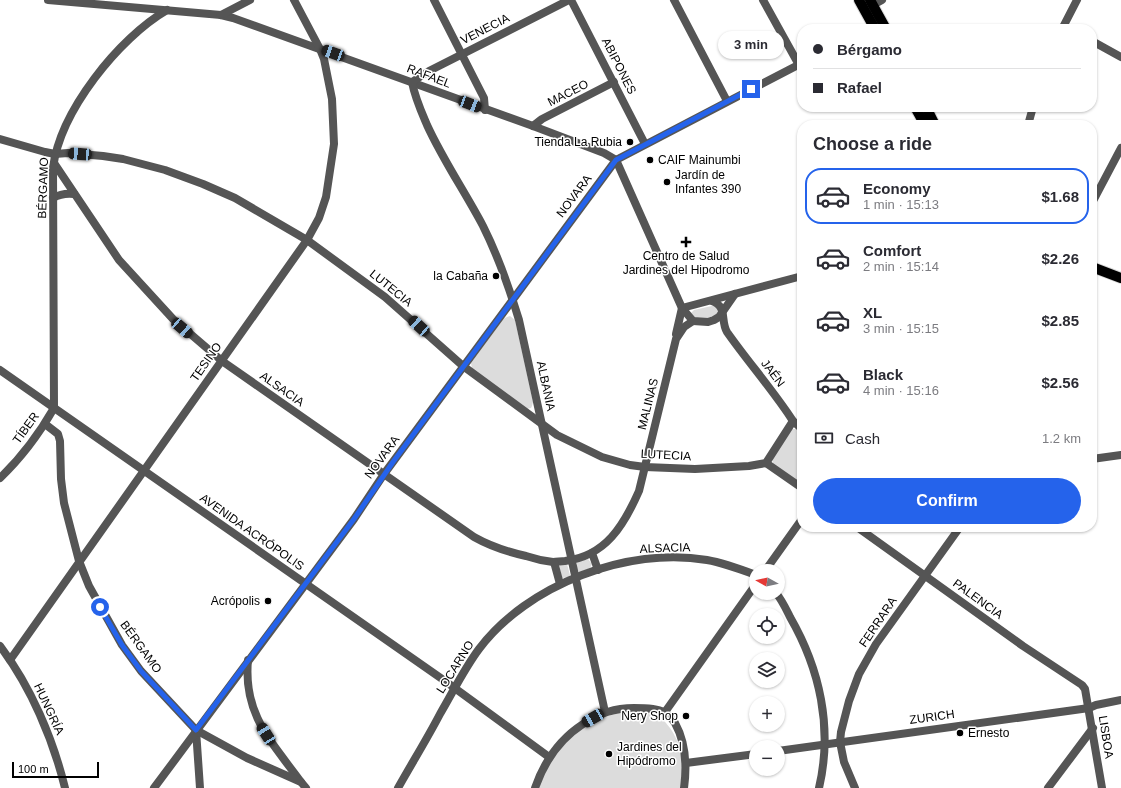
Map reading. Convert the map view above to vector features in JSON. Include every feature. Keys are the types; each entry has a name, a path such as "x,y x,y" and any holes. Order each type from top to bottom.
{"main road":[{"path":"859,0 870,24"},
{"path":"875,2 884,24"},
{"path":"1097,269 1121,278"},
{"path":"1097,276 1121,285"}],"street":[{"name":"RAFAEL","path":"48,0 221,15 233,18 412,82 485,110 533,126 604,153 616,160"},
{"path":"221,15 250,0"},
{"name":"TESINO","path":"10,660 222,362 307,240 319,218 326,197 334,144 332,99 324,59 294,0"},
{"path":"434,0 484,98 485,110"},
{"name":"VENECIA","path":"412,82 429,71 570,0"},
{"name":"ABIPONES","path":"570,0 645,144"},
{"path":"674,0 728,101"},
{"path":"763,0 797,59"},
{"path":"1067,24 1077,0"},
{"name":"BÉRGAMO","path":"54,408 53,198 55,154 72,115 100,72 126,42 167,10"},
{"path":"1097,44 1121,57"},
{"path":"735,294 719,317 708,322 693,321 682,308 616,160 797,66"},
{"name":"ALBANIA","path":"412,82 416,99 437,145 482,226 501,265 513,299 519,320 605,712"},
{"name":"MACEO","path":"533,126 542,119 614,82"},
{"path":"0,139 55,154"},
{"path":"1097,194 1121,148"},
{"name":"LUTECIA","path":"55,154 68,153 122,159 185,176 235,198 307,240 385,297 463,366 557,435 602,457 630,465 645,467 695,469 749,466 766,463"},
{"name":"NOVARA","path":"154,788 354,519 384,474 616,160"},
{"name":"ALSACIA","path":"54,163 118,260 173,319 222,362 483,542 512,553 554,562 572,560"},
{"path":"53,198 62,194 74,194"},
{"path":"682,308 797,277"},
{"path":"712,301 717,303 723,312"},
{"name":"MALINAS","path":"572,560 592,553 611,538 621,526 639,490 676,339 682,308"},
{"name":"JAÉN","path":"723,312 726,330"},
{"name":"MALINAS","path":"676,339 684,326 693,321"},
{"name":"JAÉN","path":"708,322 716,324 726,330 797,424"},
{"name":"AVENIDA ACRÓPOLIS","path":"0,370 454,688 549,757"},
{"name":"TÍBER","path":"0,478 14,465 45,424 54,408"},
{"path":"793,420 766,463 797,485"},
{"name":"BÉRGAMO","path":"45,424 58,434 60,441 61,479 64,502 79,561 89,586 122,645 141,671 196,730 247,758 304,785"},
{"path":"1097,459 1121,455"},
{"path":"770,564 797,526"},
{"name":"PALENCIA","path":"870,532 924,575 1023,646 1082,685 1085,689"},
{"name":"FERRARA","path":"840,742 849,701 860,674 876,644 956,532"},
{"path":"592,553 598,570"},
{"name":"ALSACIA","path":"576,578 607,566 638,560 678,558 706,560 749,573"},
{"path":"554,562 560,584"},
{"name":"LOCARNO","path":"398,788 454,688 480,648 498,628 534,599 560,584 576,578"},
{"path":"665,712 749,594"},
{"path":"780,600 799,632 814,669 821,702 825,758 819,788"},
{"name":"HUNGRÍA","path":"0,646 10,660 35,706 54,747 66,788"},
{"path":"248,660 248,681 255,715 266,734 304,785"},
{"name":"LISBOA","path":"1085,689 1102,788"},
{"name":"ZURICH","path":"785,750 1089,708 1096,705 1121,700"},
{"path":"534,788 549,757 573,732 582,724 605,712 624,708 638,708 665,712 672,720 679,731 684,746 686,763 684,788"},
{"path":"1048,788 1092,728"},
{"path":"196,730 200,788"},
{"path":"840,742 844,762 855,788"},
{"path":"686,763 749,755"}],"shaded area":[{"path":"716,305 718,306 719,315 708,318 695,318 691,313 694,310"},
{"path":"510,316 515,320 533,402 531,408 526,409 472,369 471,363 503,319"},
{"path":"792,429 797,429 797,481 773,464 772,458"},
{"path":"588,559 592,564 590,568 580,572 577,571 577,562"},
{"path":"567,564 570,575 569,577 562,578 559,566"},
{"name":"Jardines del Hipódromo","path":"635,711 656,715 668,725 675,735 680,750 682,764 680,788 537,788 552,758 577,731 588,724 605,717"}],"place":[{"name":"Tienda La Rubia","path":"630,142"},
{"name":"CAIF Mainumbi","path":"650,160"},
{"name":"Jardín de Infantes 390","path":"667,182"},
{"name":"Centro de Salud Jardines del Hipodromo","path":"686,242"},
{"name":"la Cabaña","path":"496,276"},
{"name":"Acrópolis","path":"268,601"},
{"name":"Nery Shop","path":"686,716"},
{"name":"Ernesto","path":"960,733"},
{"name":"Jardines del Hipódromo","path":"609,754"}],"route":[{"path":"100,607 122,645 141,671 196,730 354,519 384,474 616,160 751,89"}]}
